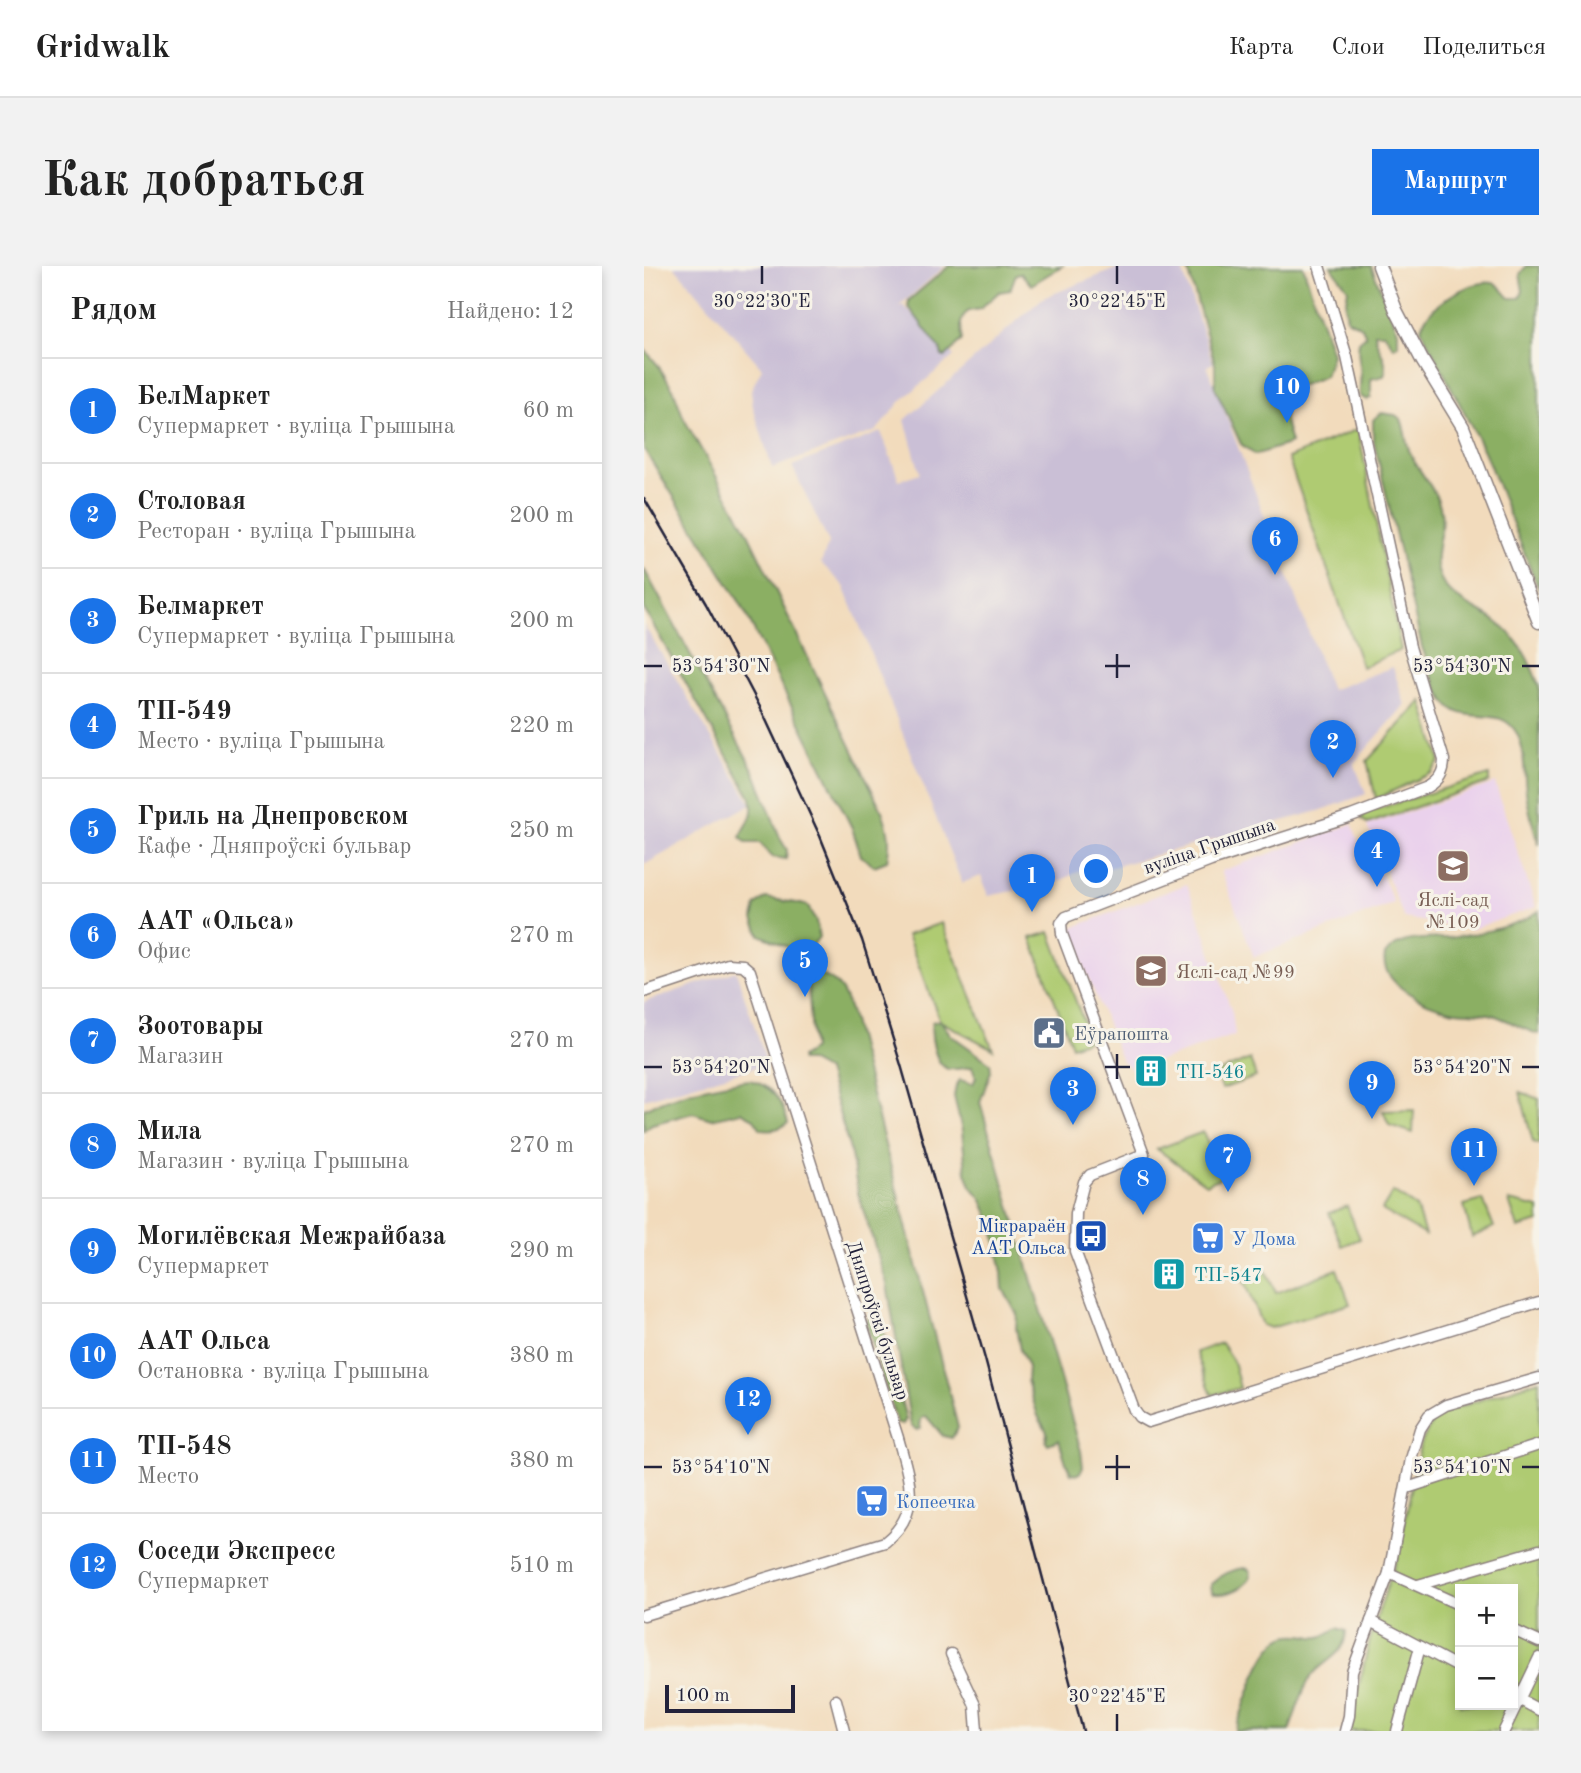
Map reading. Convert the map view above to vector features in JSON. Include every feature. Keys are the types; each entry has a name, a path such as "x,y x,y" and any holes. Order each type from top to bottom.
{"street":[{"name":"вуліца Грышына","path":"1319,266 1346,357 1410,647 1444,760 1444,769 1436,782 1427,787 1351,816 1211,861 1066,917 1061,923 1062,934 1144,1154 1090,1174 1084,1182 1076,1213 1075,1251 1134,1410 1148,1422 1539,1302"},
{"path":"1379,266 1396,310 1422,360 1463,427 1539,622"},
{"name":"Дняпроўскі бульвар","path":"644,992 728,964 743,965 750,971 898,1438 909,1479 911,1499 905,1521 885,1542 644,1615"},
{"path":"1345,1731 1352,1672 1389,1573 1411,1459 1420,1429 1433,1411 1446,1405 1539,1378"},
{"path":"1407,1488 1539,1445"},
{"path":"1418,1585 1539,1550"},
{"path":"1389,1573 1455,1603"},
{"path":"1371,1621 1455,1665"},
{"path":"1518,1632 1539,1642"},
{"path":"1397,1731 1420,1647"},
{"path":"951,1654 975,1705 977,1731"},
{"path":"1518,1692 1539,1658"},
{"path":"1518,1699 1539,1710"},
{"path":"836,1700 844,1731"},
{"path":"1504,1731 1511,1710"}],"shaded area":[{"path":"674,266 945,266 897,308 903,305 954,356 901,401 876,431 772,468 753,407 751,390 762,368"},
{"path":"1123,266 1181,266 1213,363 1207,366 1331,690 1393,667 1405,705 1354,763 1366,794 1319,811 1090,873 1087,867 1058,882 988,896 981,876 962,883 844,586 821,563 829,543 792,466 881,432 899,480 920,473 905,420 1043,298"},
{"path":"644,625 751,804 644,865"},
{"name":"Яслі-сад №109","path":"1495,783 1536,907 1472,929 1404,918 1367,826"},
{"path":"1352,824 1367,865 1377,862 1394,903 1254,957 1221,871"},
{"name":"Яслі-сад №99","path":"1187,884 1232,1012 1235,1035 1133,1070 1122,1061 1069,929"},
{"path":"736,971 767,1064 644,1099 644,1002"}],"green space":[{"path":"949,266 1062,266 1031,285 1021,273 1016,274 1010,290 999,292 980,309 964,315 961,323 962,340 945,357 908,306 909,300"},
{"path":"1187,266 1303,266 1332,354 1325,376 1283,393 1285,421 1291,443 1255,455 1241,444 1215,388 1215,364"},
{"path":"1331,266 1371,266 1398,331 1398,345 1394,347 1384,333 1375,333 1385,370 1384,376 1371,379 1371,397 1367,400 1360,396 1358,352 1359,342 1366,336 1362,327 1347,319 1345,306 1348,289"},
{"path":"1526,266 1539,266 1539,590 1484,451 1421,329 1424,321 1440,303 1474,285 1493,283 1510,298 1520,298 1523,291 1520,274"},
{"path":"644,349 673,389 684,419 746,529 882,811 889,836 887,861 874,866 861,856 852,828 742,606 644,449"},
{"path":"1381,413 1395,415 1401,419 1411,455 1438,499 1442,515 1437,552 1441,579 1458,599 1488,616 1511,635 1523,650 1536,677 1539,687 1539,845 1527,798 1521,744 1514,729 1500,719 1456,711 1444,700 1430,670 1422,647 1373,438 1373,420"},
{"path":"1358,429 1401,650 1362,667 1288,458"},
{"path":"644,569 755,773 787,850 786,859 772,857 760,843 747,843 740,837 751,814 751,798 644,609"},
{"path":"1422,701 1440,761 1431,773 1376,799 1367,761"},
{"path":"1489,775 1489,782 1367,824 1361,818 1366,812"},
{"path":"766,898 807,905 816,921 819,937 811,947 792,949 760,935 753,919 756,905"},
{"path":"1539,911 1539,1034 1493,1015 1450,1010 1417,998 1397,984 1385,965 1385,955 1399,943 1488,931 1521,921"},
{"path":"941,923 993,1049 940,1021 907,935"},
{"path":"1050,932 1090,1039 1072,1046 1031,938"},
{"path":"816,974 825,976 838,985 851,1013 958,1427 952,1438 943,1436 926,1416 921,1419 920,1428 917,1430 911,1426 887,1284 859,1197 850,1150 827,1071 809,1061 801,1061 801,1057 813,1049 808,983"},
{"path":"940,1020 951,1035 990,1063 991,1071 980,1102 1081,1451 1083,1467 1079,1474 1071,1473 1059,1440 1048,1444 1046,1441 1047,1432 1038,1416 1027,1381 1028,1367 1020,1350 1016,1328 1017,1314 1003,1289 992,1223 966,1172 962,1131 954,1096 960,1080 973,1084 976,1077 972,1067 948,1069 939,1061 932,1041 932,1022"},
{"path":"1250,1059 1256,1077 1222,1089 1216,1073"},
{"path":"750,1080 770,1090 783,1108 788,1123 775,1129 761,1129 754,1119 741,1112 711,1119 693,1113 652,1124 644,1130 644,1109 695,1090"},
{"path":"1520,1092 1539,1099 1539,1144 1533,1142"},
{"path":"1414,1110 1413,1133 1389,1125 1383,1111"},
{"path":"1203,1132 1222,1177 1206,1184 1157,1149"},
{"path":"1393,1192 1416,1207 1425,1235 1382,1210"},
{"path":"1483,1200 1494,1227 1472,1237 1464,1205"},
{"path":"1509,1201 1539,1208 1539,1222 1518,1228"},
{"path":"1347,1206 1360,1239 1342,1246 1329,1213"},
{"path":"1263,1265 1276,1293 1337,1269 1350,1304 1271,1328 1262,1325 1242,1277"},
{"path":"870,1316 877,1316 881,1321 906,1419 903,1424 897,1424 866,1322"},
{"path":"1221,1343 1233,1361 1240,1388 1212,1395 1196,1352"},
{"path":"1539,1380 1539,1731 1348,1731 1372,1631 1398,1555 1420,1445 1436,1415"},
{"path":"1245,1568 1250,1570 1250,1576 1243,1586 1224,1594 1212,1593 1211,1584 1231,1571"},
{"path":"1337,1628 1346,1631 1343,1645 1312,1675 1289,1731 1235,1731 1256,1675 1271,1647 1291,1635 1317,1637"}],"railway":[{"path":"644,498 706,604 760,707 820,836 862,940 901,1065 985,1359 1083,1731"}],"place":[{"name":"ААТ Ольса","path":"1287,423"},
{"name":"ААТ «Ольса»","path":"1275,575"},
{"name":"Столовая","path":"1333,778"},
{"name":"Яслі-сад №109","path":"1453,866"},
{"name":"ТП-549","path":"1377,887"},
{"name":"БелМаркет","path":"1032,912"},
{"name":"Яслі-сад №99","path":"1151,971"},
{"name":"Гриль на Днепровском","path":"805,997"},
{"name":"Еўрапошта","path":"1049,1033"},
{"name":"ТП-546","path":"1151,1071"},
{"name":"Могилёвская Межрайбаза","path":"1372,1119"},
{"name":"Белмаркет","path":"1073,1125"},
{"name":"ТП-548","path":"1474,1186"},
{"name":"Зоотовары","path":"1228,1192"},
{"name":"Мила","path":"1143,1215"},
{"name":"Мікрараён ААТ Ольса","path":"1091,1236"},
{"name":"У Дома","path":"1208,1238"},
{"name":"ТП-547","path":"1169,1274"},
{"name":"Соседи Экспресс","path":"748,1435"},
{"name":"Копеечка","path":"872,1501"}]}
